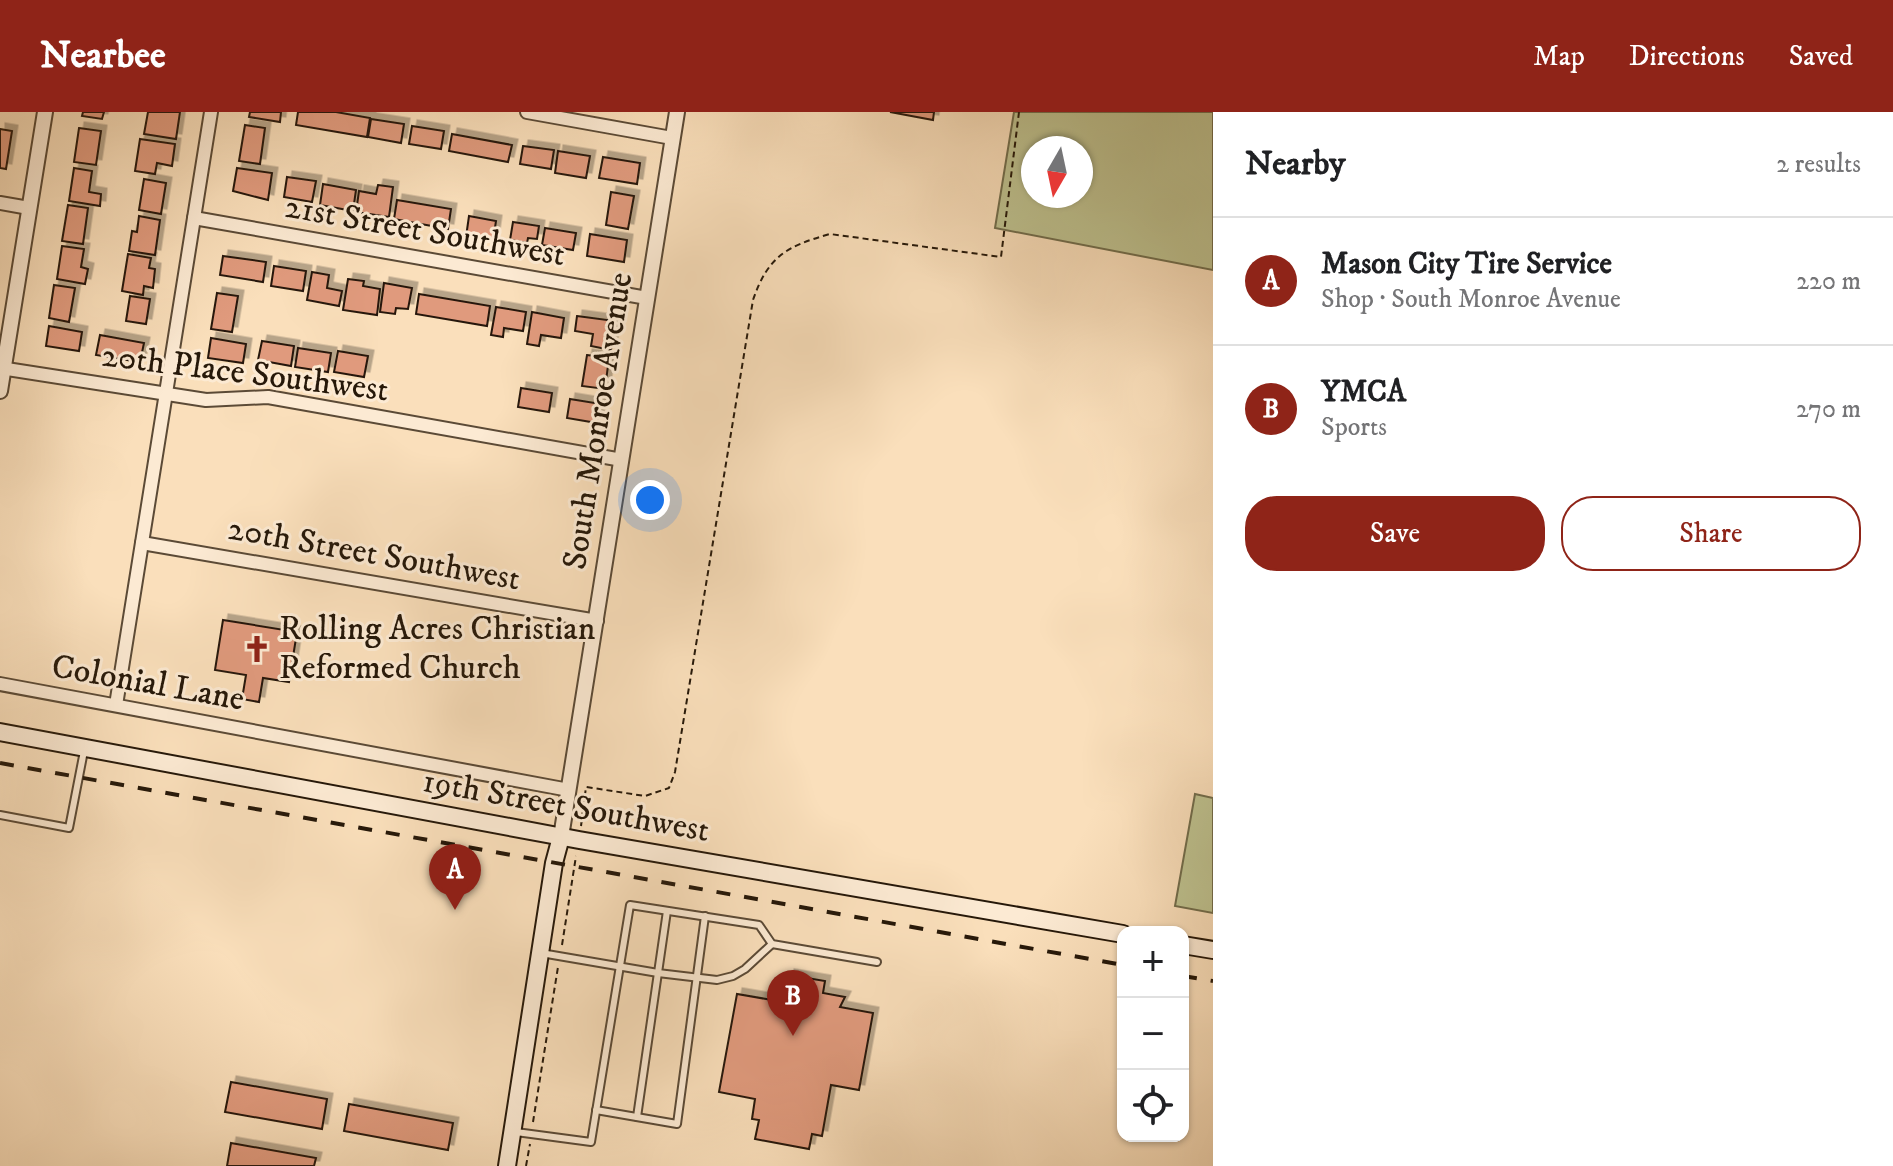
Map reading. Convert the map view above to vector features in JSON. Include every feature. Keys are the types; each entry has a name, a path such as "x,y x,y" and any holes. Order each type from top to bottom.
{"main road":[{"name":"19th Street Southwest","path":"0,732 561,837 1117,933"},
{"name":"South Monroe Avenue","path":"507,1166 554,863 561,837"},
{"path":"1189,946 1213,950"}],"street":[{"path":"0,391 45,112"},
{"path":"116,705 211,112"},
{"path":"527,112 672,138"},
{"name":"South Monroe Avenue","path":"561,837 677,112"},
{"path":"0,203 29,208"},
{"name":"21st Street Southwest","path":"194,218 647,298"},
{"name":"20th Place Southwest","path":"2,368 206,400 268,397 622,460"},
{"name":"20th Street Southwest","path":"142,543 597,621"},
{"name":"Colonial Lane","path":"0,684 569,790"}],"lane":[{"path":"0,815 69,828 85,748"},
{"path":"512,1132 591,1142 630,905 759,925 772,944 877,962"},
{"path":"637,1117 667,911"},
{"path":"596,1110 677,1124 705,916"},
{"path":"540,953 717,980 745,969 772,944"}],"path":[{"path":"526,1166 586,787 654,795 669,788 675,772 753,300 761,276 780,255 803,242 830,234 1001,257 1019,112"}],"green space":[{"path":"1014,112 1213,112 1213,270 995,228"},
{"path":"1195,794 1213,798 1213,913 1175,906"}],"building":[{"path":"83,112 104,112 102,119 82,116"},
{"path":"148,112 180,112 176,139 144,134"},
{"path":"250,112 281,112 280,122 249,117"},
{"path":"298,112 336,112 370,118 367,137 296,125"},
{"path":"890,112 934,112 933,120"},
{"path":"371,119 404,124 401,143 368,137"},
{"path":"245,125 265,128 260,164 239,161"},
{"path":"412,126 444,131 441,149 409,144"},
{"path":"79,128 101,131 96,165 74,162"},
{"path":"0,129 12,131 6,169 0,168"},
{"path":"452,134 512,145 508,162 449,151"},
{"path":"140,139 175,144 172,166 157,163 155,174 135,171"},
{"path":"523,146 554,150 551,169 520,164"},
{"path":"558,151 590,156 586,178 555,173"},
{"path":"603,157 640,163 637,184 599,178"},
{"path":"74,168 92,171 89,192 101,194 100,206 69,201"},
{"path":"237,168 272,173 268,200 233,191"},
{"path":"287,177 316,181 312,202 284,197"},
{"path":"144,179 166,183 161,214 139,210"},
{"path":"323,184 356,190 353,211 320,205"},
{"path":"378,185 393,187 389,217 356,212 359,191 376,194"},
{"path":"611,192 634,196 628,229 606,225"},
{"path":"397,200 451,209 448,229 394,219"},
{"path":"68,205 88,208 83,244 62,241"},
{"path":"139,216 160,220 155,255 129,251 132,231 137,232"},
{"path":"469,216 496,221 493,241 466,237"},
{"path":"513,222 539,226 537,239 528,238 527,243 510,240"},
{"path":"545,228 576,233 573,250 542,245"},
{"path":"590,234 627,240 624,262 587,256"},
{"path":"62,246 84,249 81,267 88,269 85,284 57,279"},
{"path":"128,254 151,258 149,268 155,269 153,288 144,286 143,295 122,291"},
{"path":"223,256 266,262 263,282 220,275"},
{"path":"274,266 306,271 303,291 271,286"},
{"path":"312,272 329,275 327,288 342,291 339,306 307,300"},
{"path":"348,279 364,281 363,286 380,289 377,315 343,310"},
{"path":"384,283 412,288 408,309 396,308 395,314 380,312"},
{"path":"54,285 75,288 69,322 49,318"},
{"path":"217,293 238,296 232,332 211,329"},
{"path":"419,294 490,306 487,326 416,314"},
{"path":"130,296 150,299 146,324 126,321"},
{"path":"496,307 526,312 523,331 504,328 503,337 491,335"},
{"path":"532,312 564,318 561,338 541,335 539,346 527,344"},
{"path":"577,316 615,321 611,350 591,346 593,334 575,331"},
{"path":"49,326 82,332 79,351 46,346"},
{"path":"100,335 144,343 140,362 96,355"},
{"path":"211,338 246,344 243,363 208,358"},
{"path":"262,341 294,346 291,366 258,360"},
{"path":"298,348 331,353 328,372 295,367"},
{"path":"338,351 368,356 364,377 334,372"},
{"path":"587,355 609,358 605,389 582,386"},
{"path":"521,388 552,393 549,412 518,407"},
{"path":"570,399 601,404 597,423 567,418"},
{"path":"223,620 297,632 289,682 263,678 259,702 242,699 246,675 215,670"},
{"path":"789,975 825,981 823,993 845,997 840,1007 873,1013 859,1090 831,1085 822,1136 812,1134 809,1149 755,1139 759,1120 752,1119 755,1099 719,1092 737,994 772,1000 774,984 787,986"},
{"path":"231,1082 327,1099 322,1129 225,1112"},
{"path":"349,1104 453,1123 448,1150 344,1131"},
{"path":"231,1143 316,1158 314,1166 227,1166"}],"railway":[{"path":"0,763 1117,964"},
{"path":"1189,977 1213,981"}],"place":[{"name":"Rolling Acres Christian Reformed Church","path":"257,649"},
{"name":"Mason City Tire Service","path":"455,910"},
{"name":"YMCA","path":"793,1036"}]}
